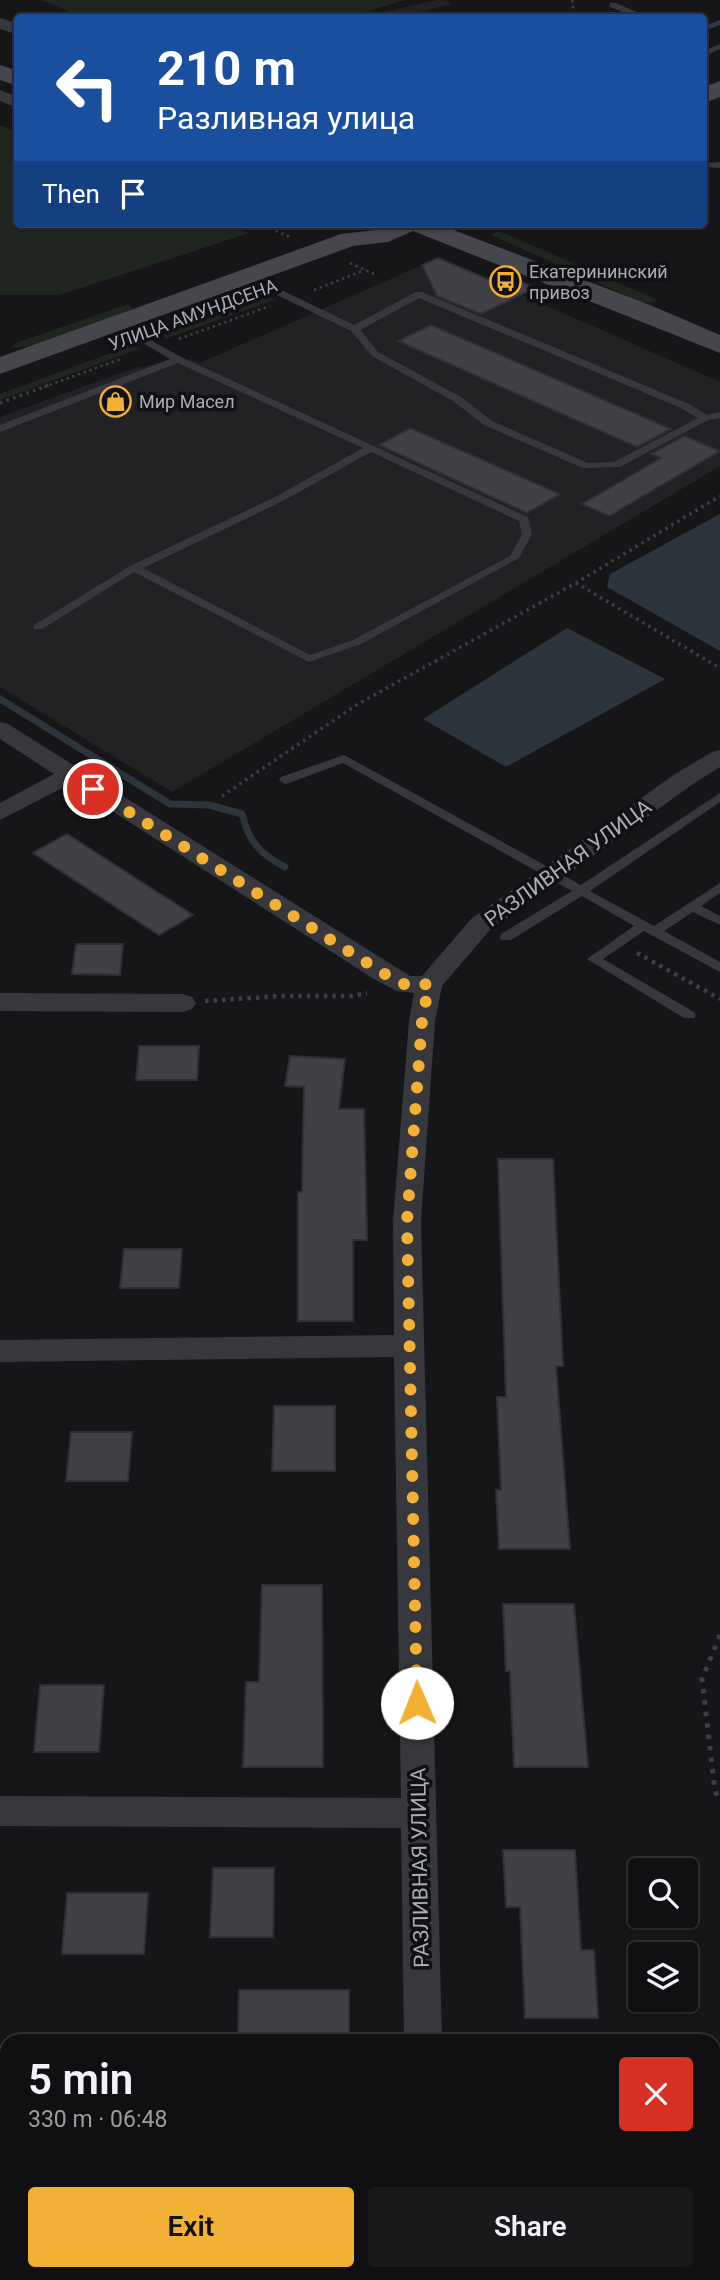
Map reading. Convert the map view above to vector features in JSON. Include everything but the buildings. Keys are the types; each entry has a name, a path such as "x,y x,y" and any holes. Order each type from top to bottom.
{"street":[{"name":"УЛИЦА АМУНДСЕНА","path":"3,366 146,341 280,293 372,249 394,228"},
{"name":"УЛИЦА АМУНДСЕНА","path":"3,366 350,239 394,228 480,262 559,279"},
{"path":"468,228 532,260 559,279 718,343"},
{"path":"0,729 372,966 417,984"},
{"name":"РАЗЛИВНАЯ УЛИЦА","path":"423,2034 407,1221 422,1021 417,984 481,925 684,779 720,757"},
{"path":"0,813 71,774"},
{"path":"0,1002 183,1003"},
{"path":"0,1351 410,1346"},
{"path":"0,1811 420,1814"}],"lane":[{"path":"613,5 636,14"},
{"path":"280,293 354,329 375,354 457,399 488,423 587,466 616,465 705,418 720,415"},
{"path":"354,329 419,294 685,407 705,418"},
{"path":"134,568 310,660 357,642 514,558 527,534 524,519 178,359 146,341"},
{"path":"0,429 178,359"},
{"path":"38,626 134,568 279,499 371,447"},
{"path":"285,780 344,759 550,876 720,968"},
{"path":"506,937 580,892 720,797"},
{"path":"689,1014 593,959 618,942 692,906 720,887"},
{"path":"692,906 720,921"}],"path":[{"path":"0,403 146,341 280,293 365,270"},
{"path":"222,796 358,704 576,583 720,496"},
{"path":"576,583 720,668"},
{"path":"618,942 720,999"},
{"path":"183,1003 281,996 352,996 417,984"},
{"path":"719,1637 702,1679 715,1791 720,1801"}],"shaded area":[{"path":"41,0 405,0 359,14 75,14"},
{"path":"437,0 446,0 453,4 411,14 373,14"},
{"path":"0,125 14,131 14,228 238,228 249,233 60,295 0,295"},
{"path":"499,231 658,300 653,303 641,302 491,235"},
{"path":"438,258 720,382 720,466 172,792 0,687 0,417 134,368 190,359 200,363"},
{"path":"264,297 277,299 165,339 164,336 168,332"},
{"path":"128,304 133,308 72,334 35,345 11,347 16,343"},
{"path":"130,346 142,348 0,400 0,394"},
{"path":"720,514 720,651 607,587 610,574"},
{"path":"567,628 665,679 506,767 423,719"}],"waterway":[{"path":"0,699 170,804 209,805 242,814 252,840 269,857 285,867"}],"place":[{"name":"Екатерининский привоз","path":"506,282"},
{"name":"Мир Масел","path":"116,402"}],"route":[{"path":"93,789 383,973 406,985 429,984 422,1021 407,1221 417,1703"}]}
